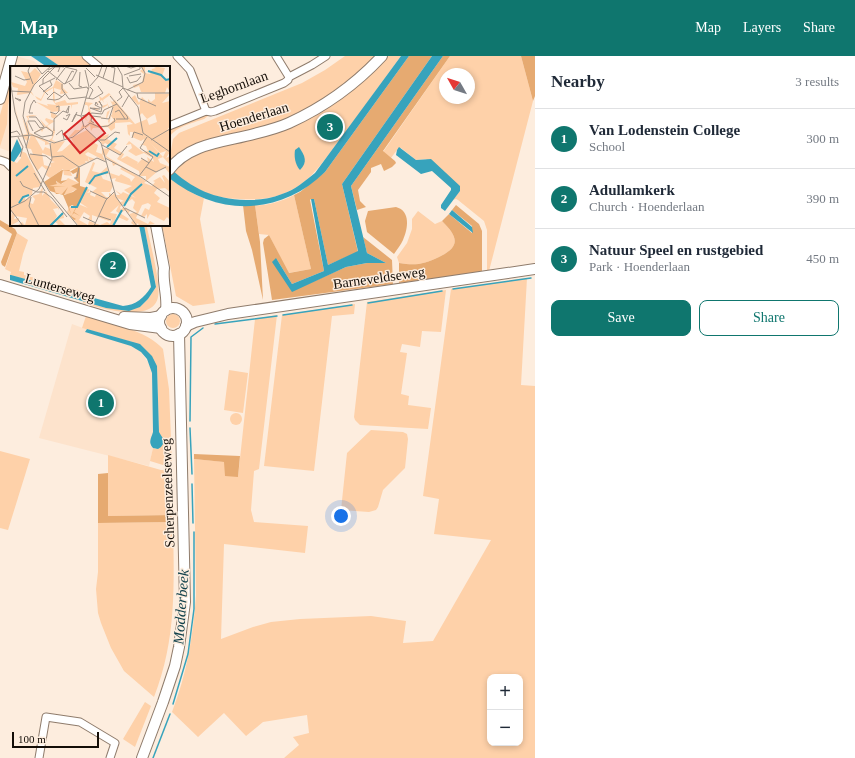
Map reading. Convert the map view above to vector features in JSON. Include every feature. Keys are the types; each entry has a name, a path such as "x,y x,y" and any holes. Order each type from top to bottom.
{"main road":[{"path":"0,74 5,56"},
{"path":"0,99 12,56"},
{"name":"Hoenderlaan","path":"171,167 194,149 254,134 288,123 311,112 350,86 371,68 382,56"},
{"path":"156,226 164,268 167,272 168,311 160,322 171,334 182,332 186,326 185,314 168,311"},
{"name":"Barneveldseweg","path":"186,326 195,322 228,314 535,269"},
{"name":"Lunterseweg","path":"0,285 112,317 130,324 171,334"},
{"name":"Lunterseweg","path":"112,317 151,318 168,311"},
{"name":"Barneveldseweg","path":"185,314 194,316 219,313 228,314"},
{"name":"Scherpenzeelseweg","path":"142,758 163,702 174,666 179,647 184,608 180,379 171,334"}],"street":[{"path":"86,56 98,66"},
{"path":"177,56 190,70 206,111"},
{"path":"276,56 289,77"},
{"name":"Leghornlaan","path":"170,126 206,111 215,111 277,86 286,81 289,77 326,56"},
{"path":"0,160 6,162 10,166"},
{"path":"39,758 46,716 80,722 116,743 110,758"}],"shaded area":[{"path":"16,56 34,61 39,66 13,66"},
{"path":"45,56 81,56 91,66 60,66"},
{"path":"345,56 376,56 345,84 322,100 297,114 257,129 197,143 177,154 170,161 173,139 179,133 302,83 325,70"},
{"path":"388,56 401,56 321,165 309,178 295,188 275,197 231,199 204,192 188,184 174,172 181,163 198,153 328,107 358,86 380,66"},
{"path":"409,56 432,56 342,184 358,252 328,265 314,199 311,199 324,271 292,284 276,258 292,291 346,267 367,263 386,263 367,253 363,237 392,260 393,284 272,300 263,243 264,239 269,235 289,273 311,269 294,195 325,172"},
{"path":"443,56 450,56 442,68 439,68 439,72 383,151 396,163 384,171 381,164 371,168 371,172 358,190 360,201 366,207 357,210 351,186"},
{"path":"450,56 521,56 533,101 489,271 487,271 487,230 484,221 458,200 453,200 460,191 426,159 416,160 401,148 397,150 391,158 383,152 439,72 439,104 475,104 475,68 442,68"},
{"path":"521,56 535,56 535,96 533,101"},
{"path":"9,83 10,97 7,124 0,147 0,115"},
{"path":"10,95 10,152 0,148 6,124 7,105"},
{"path":"205,115 208,116 204,119 179,128 170,137 170,129"},
{"path":"170,179 196,195 204,198 200,219 215,303 193,306 176,296 162,226 170,226"},
{"path":"294,195 311,269 288,273 269,235 259,234 255,205 275,203"},
{"path":"243,205 255,205 260,242 263,300 252,250 246,231"},
{"path":"456,205 479,224 482,231 482,272 399,283 399,263 424,263 446,253 454,245 454,237 442,221 449,214 472,233 472,226 452,210"},
{"path":"396,207 404,212 407,226 405,236 394,254 367,232 365,221 368,211"},
{"path":"418,211 435,224 442,221 454,237 454,245 446,253 439,257 420,264 399,263 397,257 407,243 412,229 412,219"},
{"path":"0,220 15,229 17,233 5,267 1,262 12,234 0,226"},
{"path":"144,226 147,227 158,282 158,297 154,305 147,310 125,312 101,308 83,303 83,301 106,308 140,307 148,299 156,287"},
{"path":"17,233 28,240 19,271 24,272 24,275 82,291 83,295 10,275 11,272 5,269"},
{"path":"527,278 521,385 535,386 535,758 284,758 299,745 293,737 309,733 307,715 263,722 246,736 224,713 198,737 172,712 182,683 191,640 195,610 194,459 225,462 238,477 255,319 277,315 259,469 254,471 251,510 254,522 308,526 305,553 224,544 221,639 271,622 300,619 371,616 406,621 403,643 433,641 491,540 434,534 439,499 423,496 451,289"},
{"path":"446,290 441,332 422,331 420,347 402,344 400,352 407,353 401,394 409,396 408,405 431,408 428,429 360,425 354,417 367,302"},
{"path":"355,304 354,314 332,316 314,471 264,466 282,315"},
{"path":"173,314 178,316 180,321 178,326 173,328 168,326 166,321 168,316"},
{"path":"86,316 138,332 148,337 163,349 169,389 172,464 163,465 150,461 153,448 156,449 159,434 157,366 132,342 82,328"},
{"path":"72,324 131,346 141,352 149,364 152,373 153,433 150,445 153,448 149,466 39,438"},
{"path":"229,370 248,373 243,413 224,410"},
{"path":"238,413 241,414 241,424 234,425 231,424 230,417 231,414"},
{"path":"371,430 403,432 407,434 408,439 405,468 383,490 376,510 369,512 341,510 347,453"},
{"path":"0,451 30,459 8,530 0,528"},
{"path":"194,454 240,456 238,477 225,476 224,462 194,459"},
{"path":"108,455 161,470 171,470 173,515 108,516"},
{"path":"108,473 108,516 173,515 173,522 98,523 98,474"},
{"path":"173,522 174,567 170,632 167,654 154,697 124,671 111,648 101,623 98,613 96,589 98,572 98,523"},
{"path":"145,702 151,706 135,747 123,739"}],"water":[{"path":"31,56 45,56 60,66 46,66"},
{"path":"401,56 409,56 325,172 307,186 289,197 269,204 248,206 228,205 208,200 188,191 170,179 170,168 195,187 214,195 224,198 255,200 278,196 300,185 315,173"},
{"path":"432,56 443,56 351,186 367,253 386,263 367,263 346,267 292,292 272,262 276,258 292,284 324,271 311,199 314,199 328,265 358,251 342,184"},
{"path":"299,147 305,159 305,162 300,170 296,163 295,155 295,150"},
{"path":"399,147 416,160 431,159 460,186 460,191 445,211 441,208 441,205 451,188 432,171 421,174 396,155"},
{"path":"452,210 472,227 473,233 449,214"},
{"path":"139,226 144,226 156,287 148,299 140,307 129,311 106,308 10,280 10,275 123,306 132,304 142,298 151,287"},
{"path":"87,329 140,344 152,356 157,366 159,432 164,441 163,445 158,449 153,448 150,442 153,432 152,373 147,359 141,352 131,346 85,332"}],"waterway":[{"name":"Modderbeek","path":"453,289 531,278"},
{"name":"Modderbeek","path":"368,303 442,291"},
{"name":"Modderbeek","path":"283,315 352,305"},
{"name":"Modderbeek","path":"215,324 277,316"},
{"name":"Modderbeek","path":"190,421 191,337 203,328"},
{"name":"Modderbeek","path":"190,428 192,474"},
{"name":"Modderbeek","path":"192,484 193,523"},
{"name":"Modderbeek","path":"173,704 188,654 194,609 194,532"},
{"name":"Modderbeek","path":"153,758 170,714"}],"place":[{"name":"Natuur Speel en rustgebied","path":"330,127"},
{"name":"Adullamkerk","path":"113,265"},
{"name":"Van Lodenstein College","path":"101,403"}]}
